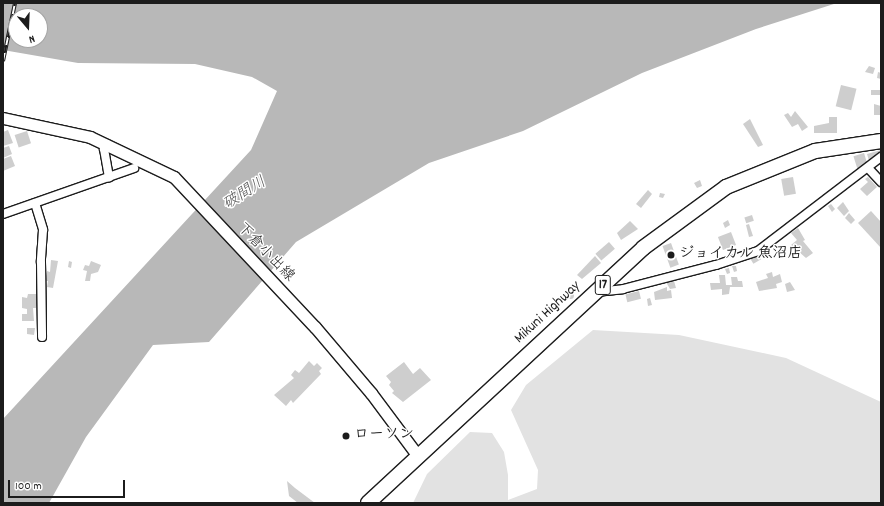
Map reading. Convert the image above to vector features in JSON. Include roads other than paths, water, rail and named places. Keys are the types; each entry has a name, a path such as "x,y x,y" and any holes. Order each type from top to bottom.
{"highway":[{"name":"Mikuni Highway","path":"368,503 643,248 726,187 815,151 881,141"}],"main road":[{"name":"下倉小出線","path":"3,118 55,127 107,144 163,170 174,177 184,190 311,322 371,393 418,456"}],"street":[{"path":"107,144 104,149 109,178"},
{"path":"596,292 623,289 701,269 758,251 881,157"},
{"path":"4,212 109,178 134,168"},
{"path":"868,168 881,182"},
{"path":"35,203 43,230 41,262 42,337"}],"water":[{"name":"破間川","path":"3,3 837,3 756,29 642,73 523,131 429,163 296,242 209,342 153,345 86,437 49,503 3,503 3,419 251,150 277,91 252,77 195,64 78,63 3,50"}],"railway":[{"path":"3,61 15,3"}],"place":[{"name":"ジョイカル 魚沼店","path":"671,255"},
{"name":"ローソン","path":"346,436"}]}
